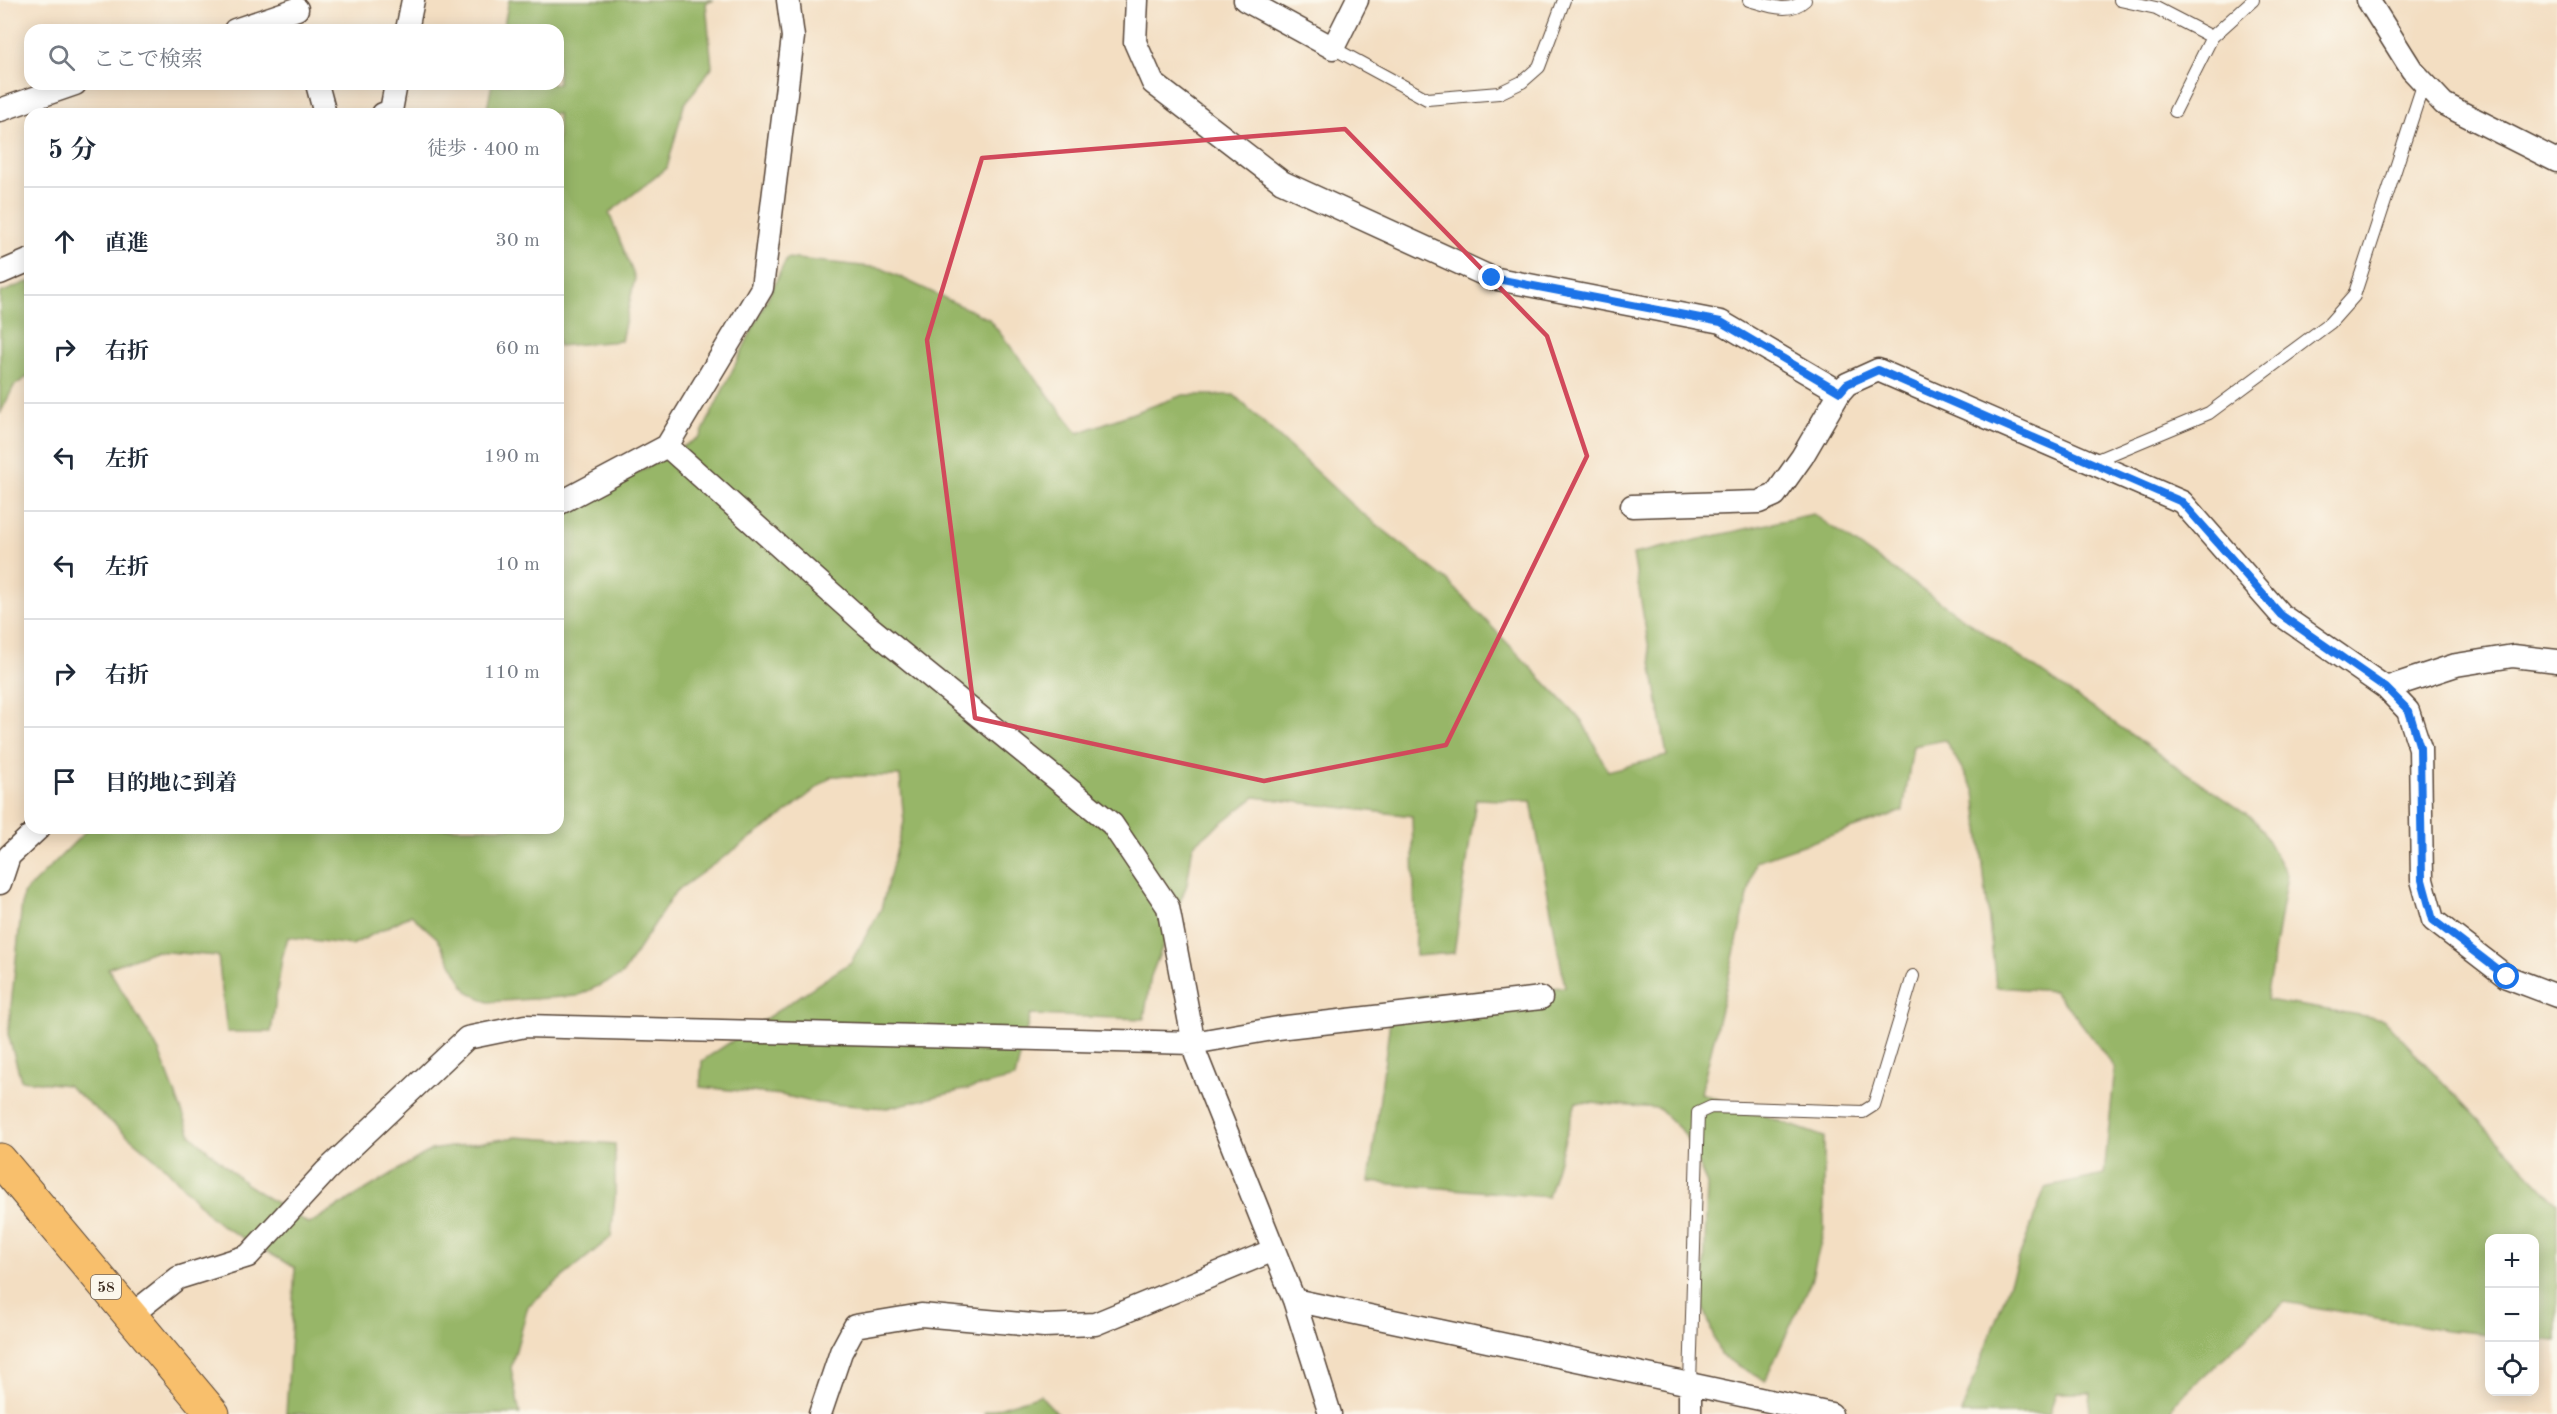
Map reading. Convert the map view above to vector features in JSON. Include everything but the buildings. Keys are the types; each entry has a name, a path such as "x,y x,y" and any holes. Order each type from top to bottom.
{"main road":[{"name":"58","path":"0,1160 213,1414"}],"street":[{"path":"408,24 413,0"},
{"path":"564,501 667,446 762,288 793,37 788,0"},
{"path":"1137,0 1135,42 1153,82 1282,182 1492,278 1721,322 1840,392"},
{"path":"1245,0 1333,48 1357,0"},
{"path":"2368,0 2412,69 2444,104 2557,161"},
{"path":"257,24 298,13"},
{"path":"0,110 58,90"},
{"path":"319,90 323,108"},
{"path":"392,108 395,90"},
{"path":"0,273 24,263"},
{"path":"1632,506 1759,502 1775,495 1802,457 1840,392 1847,384 1878,370 2182,502 2281,615 2386,688 2409,711 2420,748 2422,880 2433,920 2507,977 2557,996"},
{"path":"667,446 867,625 1112,824 1168,907 1196,1055 1294,1300 1330,1414"},
{"path":"2386,688 2456,665 2514,656 2557,661"},
{"path":"0,883 9,855 32,834"},
{"path":"130,1316 178,1278 248,1256 326,1171 467,1038 525,1026 1193,1042 1278,1028 1541,998"},
{"path":"820,1414 841,1352 855,1326 921,1315 1044,1326 1095,1324 1274,1250"},
{"path":"1294,1300 1831,1414"},
{"path":"1690,1384 1690,1414"}],"lane":[{"path":"1333,48 1427,99 1499,93 1522,82 1539,67 1564,0"},
{"path":"1749,0 1777,8 1798,6 1804,0"},
{"path":"2120,0 2156,8 2212,37"},
{"path":"2175,111 2212,37 2253,0"},
{"path":"2090,462 2209,413 2330,323 2355,296 2424,82"},
{"path":"1690,1384 1698,1113 1711,1107 1863,1112 1874,1105 1913,976"}],"highlighted area":[{"path":"1345,129 1547,336 1587,456 1446,745 1264,781 975,718 927,340 982,158"}],"green space":[{"path":"509,0 714,0 706,3 712,67 684,105 667,168 609,213 635,278 621,341 564,346 564,108 487,108 491,90 564,90 564,24 504,24"},
{"path":"787,258 881,268 989,319 1078,433 1183,395 1234,395 1352,505 1448,581 1582,721 1608,771 1667,756 1633,554 1813,514 2257,822 2287,875 2266,1000 2383,1019 2557,1203 2557,1341 2539,1339 2539,1234 2485,1234 2485,1334 2446,1330 2285,1302 2175,1402 2170,1414 2089,1414 2091,1393 2056,1393 2049,1414 1961,1414 2045,1188 2104,1175 2115,1068 2054,991 1996,987 1975,791 1945,740 1913,746 1903,811 1756,861 1701,1093 1824,1137 1824,1230 1811,1281 1765,1381 1720,1355 1703,1305 1707,1184 1684,1133 1658,1108 1576,1102 1548,1197 1369,1182 1391,1013 1418,996 1565,987 1531,801 1476,799 1454,953 1416,956 1412,816 1255,797 1193,845 1187,884 1151,976 1144,1019 1030,1015 1015,1078 887,1108 817,1103 781,1095 700,1087 702,1061 851,962 881,909 904,822 900,776 832,776 779,818 675,892 622,975 577,996 488,1002 467,991 437,938 411,915 352,945 288,937 282,958 271,1032 227,1032 218,956 154,951 108,968 159,1051 191,1135 246,1184 309,1224 431,1150 516,1137 615,1144 615,1197 611,1237 528,1306 511,1368 520,1414 286,1414 295,1268 222,1226 165,1167 67,1085 21,1080 8,1034 23,894 83,834 564,834 564,515 700,437"},
{"path":"24,283 24,379 14,386 0,414 0,293"},
{"path":"1040,1395 1058,1414 984,1414 985,1412"}],"route":[{"path":"1492,278 1721,322 1759,342 1840,392 1847,384 1878,370 2182,502 2281,615 2386,688 2409,711 2420,748 2422,880 2433,920 2507,977"}]}
